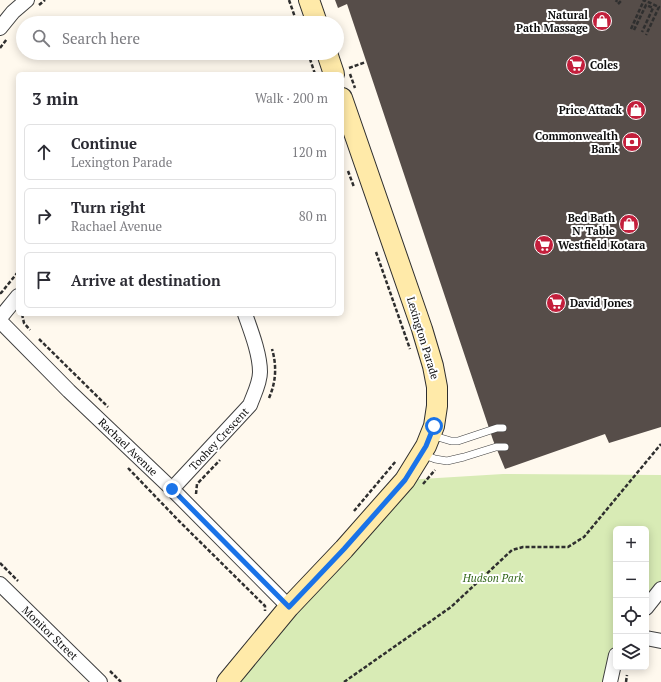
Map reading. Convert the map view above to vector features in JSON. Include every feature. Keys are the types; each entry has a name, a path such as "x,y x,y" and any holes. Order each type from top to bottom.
{"main road":[{"path":"309,0 315,16"},
{"path":"332,60 341,71"},
{"name":"Lexington Parade","path":"227,682 289,607 344,549 405,480 422,454 434,426 437,406 437,387 433,366 419,321 344,104"}],"street":[{"path":"0,28 13,12 27,0"},
{"path":"0,318 16,298"},
{"name":"Toohey Crescent","path":"172,489 250,405 257,388 260,372 258,352 246,316"},
{"name":"Rachael Avenue","path":"0,321 69,391 172,489 289,607"},
{"name":"Monitor Street","path":"0,584 100,682"},
{"path":"649,604 661,589"},
{"path":"649,639 661,641"},
{"path":"610,682 613,668"}],"lane":[{"path":"431,435 451,441 458,441 497,428 502,428"},
{"path":"422,454 435,459 447,461 496,447 505,447"}],"path":[{"path":"289,0 295,16"},
{"path":"617,2 622,0"},
{"path":"642,32 654,8 646,5 632,30 644,0 659,7 646,35"},
{"path":"310,60 314,72"},
{"path":"341,71 366,62"},
{"path":"347,166 356,194"},
{"path":"375,248 410,352"},
{"path":"0,293 16,274"},
{"path":"22,316 24,323 30,330"},
{"path":"35,336 108,408"},
{"path":"268,400 273,388 276,372 270,344"},
{"path":"344,682 451,607 512,550 523,547 568,547 584,537 661,444"},
{"path":"195,497 197,484 222,457"},
{"path":"350,515 399,457"},
{"path":"126,466 265,606 266,614"}],"green space":[{"name":"Hudson Park","path":"503,474 661,475 661,589 649,604 649,526 613,526 613,668 610,682 227,682 405,480"}],"building":[{"name":"Westfield Kotara","path":"335,0 661,0 661,427 609,443 605,434 505,469 493,440 347,4 338,8"}],"place":[{"name":"Natural Path Massage","path":"602,21"},
{"name":"Coles","path":"576,65"},
{"name":"Price Attack","path":"636,110"},
{"name":"Commonwealth Bank","path":"632,142"},
{"name":"Bed Bath N' Table","path":"629,224"},
{"name":"Westfield Kotara","path":"544,245"},
{"name":"David Jones","path":"556,303"}],"route":[{"path":"172,489 289,607 344,549 405,480 426,446 434,426"}]}
